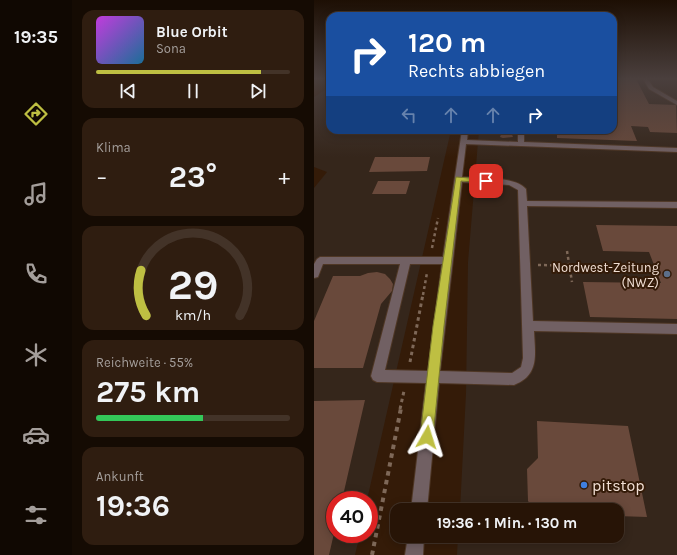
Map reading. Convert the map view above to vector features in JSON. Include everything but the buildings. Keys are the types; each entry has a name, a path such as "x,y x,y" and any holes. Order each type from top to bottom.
{"street":[{"path":"420,503 447,260 464,134"},
{"path":"521,134 521,144"},
{"path":"463,142 677,150"},
{"path":"406,260 377,376 406,378 514,379 526,370 529,358 522,189 517,185 510,183 458,179"},
{"path":"522,203 677,205"},
{"path":"314,274 320,261 447,260"},
{"path":"528,326 677,328"},
{"path":"414,555 415,543"}],"path":[{"path":"372,555 429,260 440,212"},
{"path":"567,251 572,282"},
{"path":"525,265 655,267"}],"shaded area":[{"path":"314,105 326,105 326,134 450,134 369,491 326,491 326,543 358,543 355,555 314,555 314,188 327,172 314,167"},
{"path":"617,105 677,105 677,555 457,555 458,543 624,543 624,503 460,503 466,393 468,262 479,134 617,134"}],"place":[{"name":"Nordwest-Zeitung (NWZ)","path":"667,274"},
{"name":"pitstop","path":"584,485"}],"route":[{"path":"427,437 439,326 458,179 486,181"}]}
